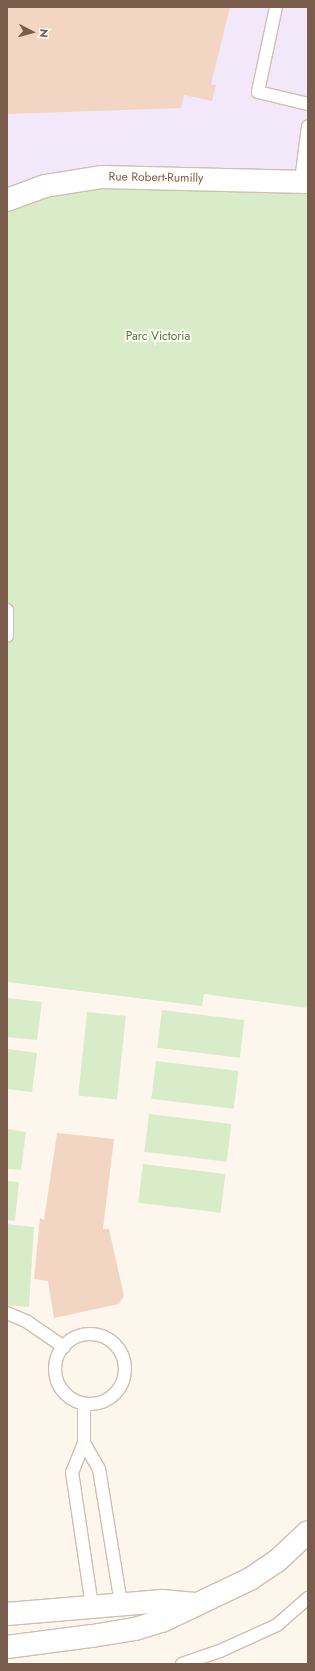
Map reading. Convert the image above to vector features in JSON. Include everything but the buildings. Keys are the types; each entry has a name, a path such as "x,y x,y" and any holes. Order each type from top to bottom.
{"street":[{"name":"Rue Robert-Rumilly","path":"7,200 45,186 102,177 304,181"},
{"path":"7,1647 135,1629 162,1621 195,1604 219,1596 250,1579 276,1561 308,1532"},
{"path":"7,1614 162,1601 195,1604"}],"lane":[{"path":"276,7 258,92 308,104"},
{"path":"304,181 308,126"},
{"path":"7,610 7,636"},
{"path":"7,1313 26,1321 64,1347"},
{"path":"82,1335 105,1337 121,1352 124,1363 122,1385 115,1394 106,1400 84,1404 74,1400 59,1386 55,1366 64,1347 82,1335"},
{"path":"84,1404 84,1442 72,1472 92,1606"},
{"path":"84,1442 99,1469 121,1604"},
{"path":"182,1664 220,1651 277,1625 308,1598"}],"shaded area":[{"path":"7,7 308,7 308,201 7,201"}],"green space":[{"name":"Parc Victoria","path":"102,177 308,182 308,1008 204,994 202,1006 7,982 7,201"},
{"path":"7,998 42,1002 37,1040 7,1037"},
{"path":"162,1010 244,1020 240,1058 157,1048"},
{"path":"87,1012 126,1016 117,1100 78,1096"},
{"path":"7,1049 37,1053 32,1092 7,1089"},
{"path":"156,1061 238,1071 234,1109 151,1099"},
{"path":"149,1114 231,1124 227,1162 144,1152"},
{"path":"7,1129 26,1132 21,1170 7,1169"},
{"path":"143,1164 225,1174 221,1213 138,1203"},
{"path":"7,1181 19,1182 15,1221 7,1220"},
{"path":"7,1224 34,1227 29,1307 7,1305"}]}
